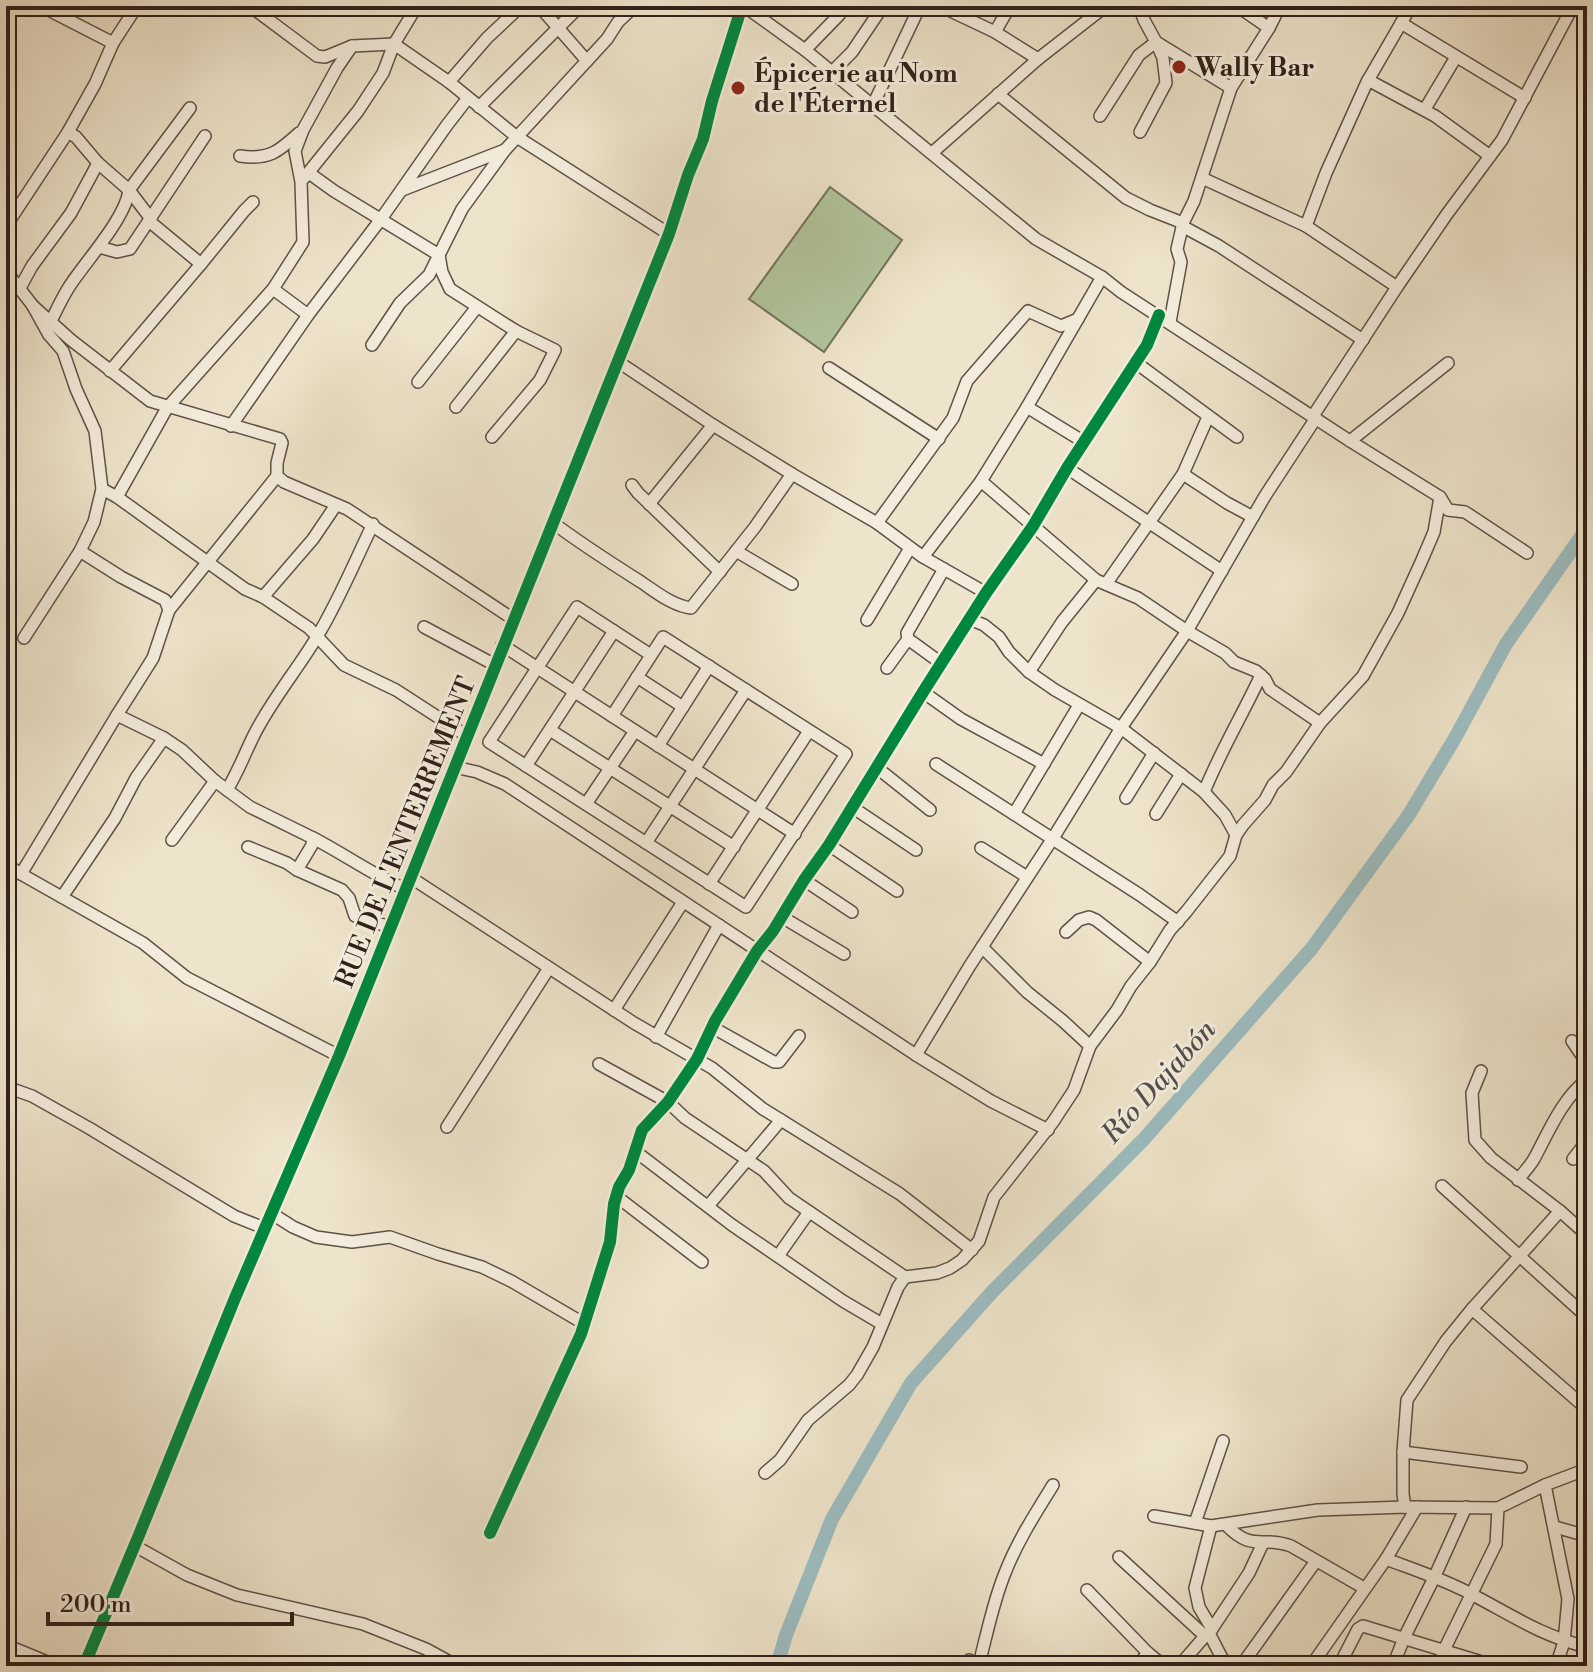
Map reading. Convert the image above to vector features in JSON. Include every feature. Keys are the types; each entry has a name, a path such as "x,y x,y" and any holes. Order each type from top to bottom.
{"street":[{"path":"41,6 113,43"},
{"path":"6,226 68,132 95,84 113,43 137,6"},
{"path":"250,6 317,56 325,57 352,46 394,44 449,82 517,137 669,234"},
{"path":"449,82 487,38 521,6"},
{"path":"539,6 587,61"},
{"path":"479,107 580,6"},
{"path":"372,345 400,303 429,275 462,209 505,150 635,6"},
{"path":"743,6 805,50 1036,239 1102,277 1440,497 1448,510 1465,512 1527,553"},
{"name":"RUE DE L'ENTERREMENT","path":"84,1666 264,1228 339,1056 669,234 703,139 743,6"},
{"path":"805,50 844,6"},
{"path":"831,73 852,52 883,6"},
{"path":"872,107 920,6"},
{"path":"940,6 995,32 1038,59"},
{"path":"995,32 1010,6"},
{"path":"932,153 1038,59 1106,6"},
{"path":"1139,6 1163,58 1166,83 1140,132"},
{"path":"1237,6 1269,28"},
{"path":"1170,322 1181,262 1177,249 1182,224 1194,201 1231,88 1280,6"},
{"path":"1306,226 1368,80 1411,6"},
{"path":"916,1055 1121,728 1187,631 1253,517 1363,340 1447,214 1502,140 1573,6"},
{"path":"305,178 375,86 415,7"},
{"path":"1401,23 1525,98"},
{"path":"1156,42 1231,88"},
{"path":"1100,116 1139,55 1156,42"},
{"path":"117,497 167,408 273,289 303,242 305,178 295,151 303,130 352,46"},
{"path":"1425,109 1456,57"},
{"path":"1368,80 1425,109 1490,156"},
{"path":"998,94 1126,198 1182,224 1219,246 1363,340"},
{"path":"231,426 308,315 468,98"},
{"path":"51,321 69,287 99,247 127,200 129,190 190,108"},
{"path":"240,156 261,158 282,149 303,130"},
{"path":"68,132 129,190 150,220 201,264"},
{"path":"99,247 117,252 130,249 205,136"},
{"path":"402,190 505,150"},
{"path":"20,288 32,266 71,213 98,163"},
{"path":"305,178 334,191 439,255 450,289 516,331 555,350 540,380 492,437"},
{"path":"1202,178 1306,226 1397,287"},
{"path":"110,371 253,202"},
{"path":"6,271 63,351 95,431 102,489 94,522 80,551 24,638"},
{"path":"923,557 981,481 1102,277"},
{"path":"273,289 308,315"},
{"path":"21,874 153,658 169,610 277,476 282,443 280,439 150,401 71,340 33,306"},
{"path":"418,382 477,307"},
{"path":"877,523 953,418 967,381 1028,311 1061,326 1078,319"},
{"path":"490,1533 581,1334 610,1242 616,1196 629,1170 642,1130 668,1102 697,1059 712,1027 757,951 829,845 969,619 1033,526 1147,345 1159,315"},
{"path":"456,407 516,331"},
{"path":"617,361 713,425 877,523 923,557 986,593"},
{"path":"1135,362 1237,437"},
{"path":"1350,441 1448,363"},
{"path":"829,368 939,439"},
{"path":"1027,407 1084,442"},
{"path":"1029,672 1062,622 1101,582 1183,474 1208,417"},
{"path":"649,504 713,425"},
{"path":"1067,468 1222,571"},
{"path":"552,522 582,545 682,607 691,608 792,474"},
{"path":"1183,474 1253,517"},
{"path":"277,476 373,524 513,619"},
{"path":"981,481 1101,582 1138,598 1225,653 1234,662 1256,671 1270,689 1320,723"},
{"path":"632,485 720,572"},
{"path":"102,489 245,589 263,597 309,628 344,665 396,690 467,736"},
{"path":"599,1064 668,1102 685,1118 764,1171 789,1198 905,1277 937,1273 962,1260 979,1241 998,1190 1048,1130 1074,1090 1090,1046 1170,930 1230,856 1236,835 1320,723 1363,676 1398,613 1434,532 1440,497"},
{"path":"263,597 313,539 336,505"},
{"path":"227,790 261,724 336,602 373,524"},
{"path":"867,620 910,548"},
{"path":"80,551 165,600 169,610"},
{"path":"736,551 792,584"},
{"path":"941,663 908,639 907,633 944,569"},
{"path":"612,716 663,637 846,754 746,907 489,742 577,607 651,655"},
{"path":"969,619 984,625 999,637 1029,672 1121,728 1204,792 1218,804 1236,835"},
{"path":"424,627 495,665"},
{"path":"526,766 614,631"},
{"path":"887,668 908,639"},
{"path":"502,645 795,834"},
{"path":"658,746 709,666"},
{"path":"1204,792 1261,675"},
{"path":"637,677 683,707"},
{"path":"646,843 746,690"},
{"path":"923,692 961,719 1044,764"},
{"path":"1014,814 1079,705"},
{"path":"117,715 182,750 215,781 250,807 345,854 405,889"},
{"path":"550,730 734,847"},
{"path":"586,804 635,731"},
{"path":"709,884 809,731"},
{"path":"62,897 164,738"},
{"path":"1126,798 1154,753"},
{"path":"936,764 1178,922"},
{"path":"454,767 477,772 505,784 916,1055 991,1101 1048,1130"},
{"path":"876,767 930,810"},
{"path":"1156,814 1181,774"},
{"path":"172,840 215,781"},
{"path":"852,807 916,850"},
{"path":"297,870 313,838"},
{"path":"829,845 897,891"},
{"path":"248,847 342,890 349,898 355,916 390,927"},
{"path":"981,848 1027,877"},
{"path":"6,864 143,943 187,978 339,1056"},
{"path":"410,877 656,1037 712,1068 763,1109 900,1194 972,1250"},
{"path":"804,880 852,912"},
{"path":"614,1010 683,902"},
{"path":"782,917 844,954"},
{"path":"1066,932 1079,920 1089,917 1150,962"},
{"path":"656,1037 719,925"},
{"path":"982,947 1027,992 1090,1046"},
{"path":"447,1127 549,968"},
{"path":"712,1027 774,1062 784,1058 799,1036"},
{"path":"1572,1041 1587,1063"},
{"path":"1481,1071 1472,1093 1475,1140 1518,1180 1584,1227"},
{"path":"1518,1180 1577,1087 1587,1080"},
{"path":"6,1084 89,1128 234,1216 264,1228"},
{"path":"708,1206 781,1120"},
{"path":"1573,1159 1587,1141"},
{"path":"635,1151 778,1256 882,1324"},
{"path":"1442,1186 1587,1317"},
{"path":"616,1196 702,1262"},
{"path":"1411,1507 1403,1494 1407,1400 1446,1341 1560,1211"},
{"path":"778,1256 809,1212"},
{"path":"271,1213 316,1237 352,1242 390,1237 482,1267 583,1323"},
{"path":"765,1473 780,1460 808,1420 857,1375 905,1277"},
{"path":"1472,1309 1587,1409"},
{"path":"1195,1523 1223,1441"},
{"path":"1403,1452 1521,1467"},
{"path":"1154,1516 1211,1526 1318,1510 1498,1508 1587,1469"},
{"path":"976,1665 1003,1576 1032,1518 1053,1485"},
{"path":"1545,1485 1568,1599 1564,1642 1556,1666"},
{"path":"1311,1666 1386,1559 1411,1507"},
{"path":"1393,1666 1466,1507"},
{"path":"1439,1666 1496,1544 1498,1508"},
{"path":"1226,1525 1248,1542 1280,1542 1291,1546 1364,1588"},
{"path":"1211,1526 1195,1588 1208,1633 1226,1666"},
{"path":"1555,1527 1587,1536"},
{"path":"1179,1666 1208,1633 1249,1573 1263,1543"},
{"path":"135,1546 187,1575 237,1595 363,1624 426,1649 457,1666"},
{"path":"1119,1557 1208,1633"},
{"path":"1386,1559 1471,1593 1527,1626 1564,1642 1587,1647"},
{"path":"1241,1666 1316,1561"},
{"path":"1087,1590 1164,1666"},
{"path":"1339,1666 1358,1629 1363,1626 1495,1666"},
{"path":"6,1645 57,1666"},
{"path":"1137,1666 1148,1653"}],"green space":[{"path":"830,187 902,240 824,352 749,299"}],"waterway":[{"name":"Río Dajabón","path":"777,1666 786,1635 832,1519 911,1383 992,1292 1143,1140 1312,948 1408,816 1506,644 1587,528"}],"cycle path":[{"path":"84,1666 235,1298 339,1056 669,234 703,139 742,6"},
{"path":"490,1533 581,1334 610,1242 619,1187 629,1170 642,1130 668,1102 697,1059 715,1021 757,951 829,845 986,593 1033,526 1147,345 1159,315"}],"place":[{"name":"Wally Bar","path":"1179,67"},
{"name":"Épicerie au Nom de l'Éternel","path":"738,88"}]}
